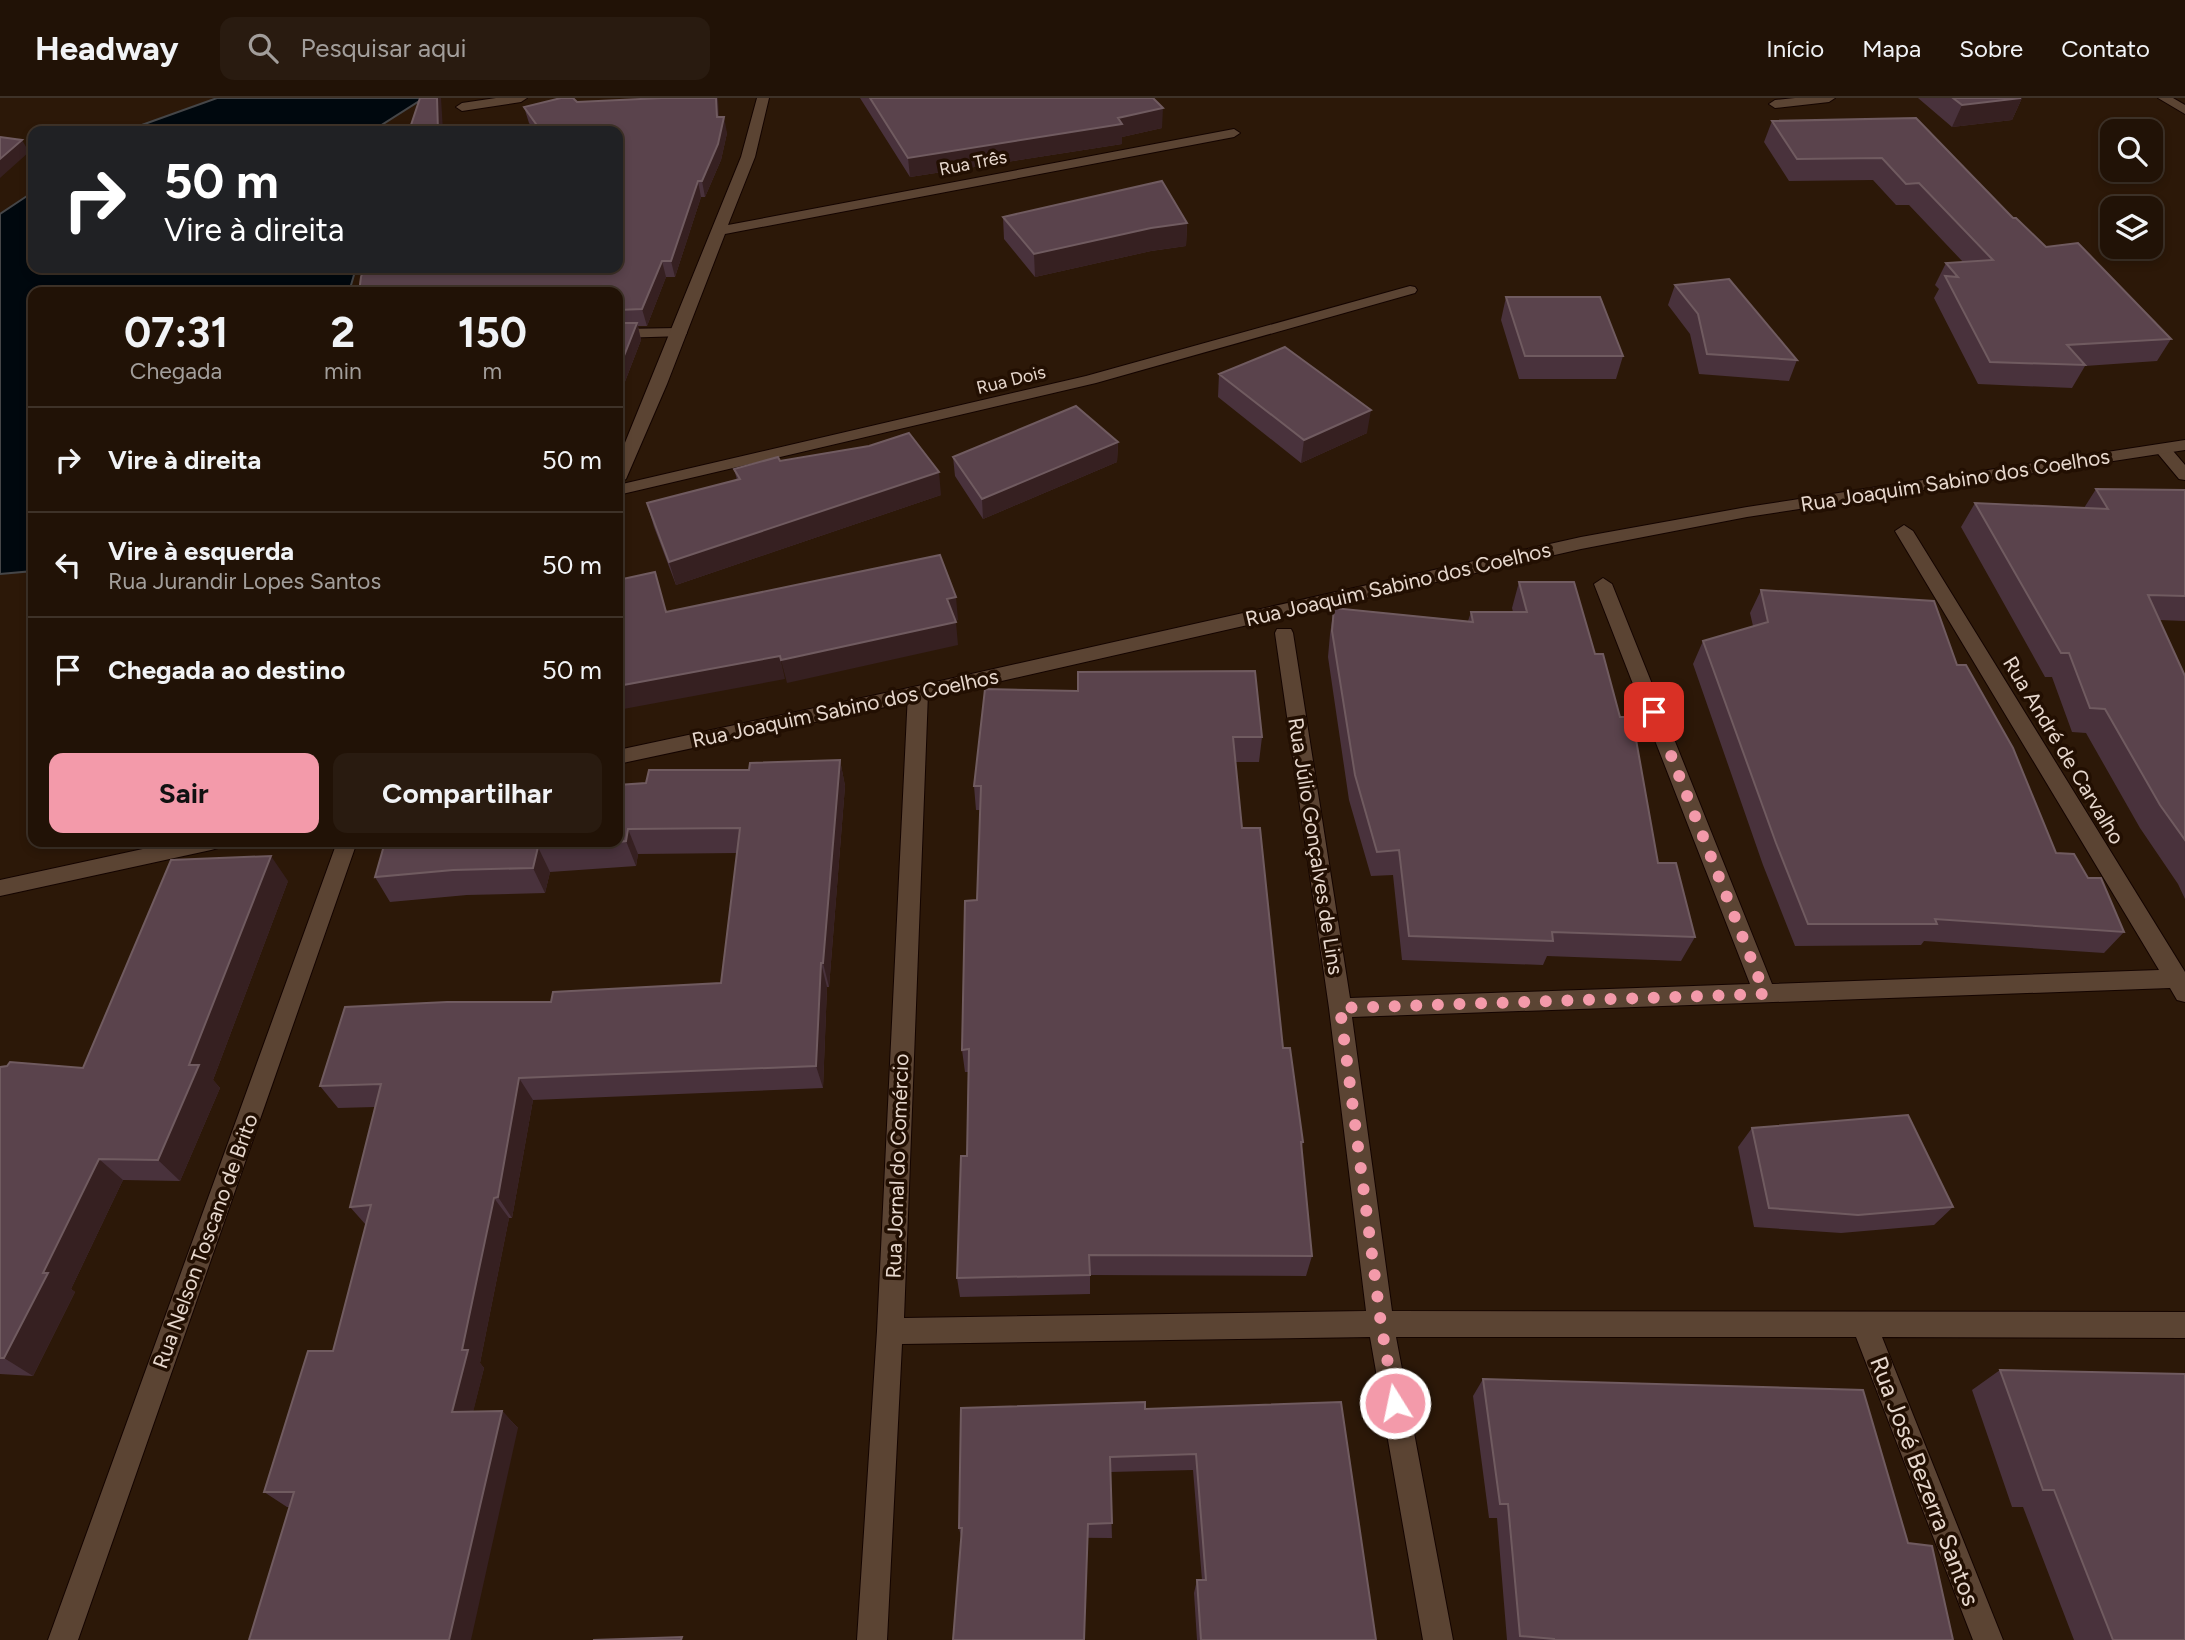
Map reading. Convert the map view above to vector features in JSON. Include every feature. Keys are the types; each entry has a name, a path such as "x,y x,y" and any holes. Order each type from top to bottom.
{"street":[{"path":"462,107 521,98"},
{"path":"623,467 680,333 748,157 763,98"},
{"path":"1775,104 1829,98"},
{"path":"2164,98 2185,110"},
{"name":"Rua Três","path":"718,231 1234,133"},
{"name":"Rua Dois","path":"623,489 867,435 1090,380 1410,290"},
{"path":"623,334 680,333"},
{"name":"Rua Joaquim Sabino dos Coelhos","path":"623,756 918,693 1581,543 1760,510 2185,445"},
{"path":"2162,449 2185,475"},
{"name":"Rua André de Carvalho","path":"1904,531 2181,986"},
{"path":"1603,584 1765,994"},
{"name":"Rua Júlio Gonçalves de Lins","path":"1283,633 1340,1008 1381,1324 1438,1640"},
{"name":"Rua Jornal do Comércio","path":"872,1640 890,1331 918,693"},
{"path":"0,888 188,847"},
{"name":"Rua Nelson Toscano de Brito","path":"63,1640 345,847"},
{"path":"1340,1008 1765,994 2181,986"},
{"name":"Rua José Bezerra Santos","path":"1863,1323 1987,1640"},
{"path":"890,1331 1381,1324 2185,1325"}],"shaded area":[{"path":"217,98 424,98 380,126 139,126"},
{"path":"28,195 28,273 355,273 350,287 28,287 28,571 0,574 0,214"}],"building":[{"path":"420,98 437,98 438,126 411,126"},
{"path":"561,98 573,98 577,102 716,98 717,117 724,117 718,144 702,181 698,181 671,261 662,261 642,309 623,310 623,287 360,287 362,273 623,273 623,126 537,126 524,107"},
{"path":"870,98 1153,98 1163,108 1118,118 1122,124 908,158"},
{"path":"1953,98 2021,98 1962,105"},
{"path":"1916,118 2013,218 2046,247 2078,243 2171,339 2067,345 2085,365 1990,362 1945,276 1958,277 1946,263 1993,260 1919,183 1906,184 1882,158 1797,159 1772,121"},
{"path":"0,137 22,140 0,159"},
{"path":"1162,181 1187,223 1151,228 1034,254 1003,217"},
{"path":"1729,279 1797,360 1707,354 1698,314 1675,285"},
{"path":"1506,297 1600,297 1623,356 1525,356"},
{"path":"623,323 637,323 623,358"},
{"path":"1285,347 1371,410 1304,440 1219,374"},
{"path":"1076,406 1118,442 982,499 953,457"},
{"path":"909,433 939,472 669,562 647,503 740,479 734,469 778,457 780,461 869,446"},
{"path":"2096,489 2185,490 2185,596 2148,595 2185,676 2185,840 2160,805 2105,709 2090,708 2069,653 2061,653 1975,503 2108,509"},
{"path":"940,555 956,597 947,599 956,622 781,660 780,656 623,685 623,579 655,572 666,612"},
{"path":"1519,582 1574,582 1595,654 1603,654 1620,717 1632,717 1658,863 1676,863 1695,937 1552,932 1553,941 1409,936 1399,850 1377,852 1355,775 1332,631 1334,608 1473,622 1471,612 1527,612"},
{"path":"1761,590 1934,601 1957,665 1966,665 2013,748 2056,853 2074,854 2088,878 2101,878 2124,932 1935,919 1937,924 1808,924 1703,641 1768,622"},
{"path":"1255,671 1262,737 1233,737 1242,828 1260,828 1283,1048 1290,1048 1303,1142 1312,1256 1089,1255 1090,1275 957,1278 961,1156 967,1156 969,1049 962,1050 965,901 977,900 981,786 974,786 985,689 1078,691 1078,672"},
{"path":"840,760 821,963 816,1066 519,1078 498,1197 494,1198 462,1350 468,1350 452,1412 502,1411 449,1640 249,1640 294,1492 264,1492 308,1351 333,1351 371,1205 350,1207 381,1084 320,1086 345,1007 447,1002 551,1002 553,992 721,983 740,828 628,829 626,841 623,841 623,785 646,783 649,770 749,770 750,763"},
{"path":"384,847 538,847 533,868 453,870 375,877"},
{"path":"271,856 189,1065 199,1065 158,1160 99,1159 43,1273 48,1273 4,1358 0,1358 0,1067 7,1066 10,1062 83,1068 171,860"},
{"path":"1908,1115 1953,1207 1858,1215 1769,1208 1752,1128"},
{"path":"2000,1370 2185,1374 2185,1640 2113,1640 2054,1490 2043,1490"},
{"path":"1483,1379 1863,1390 1908,1543 1932,1546 1953,1640 1554,1640 1520,1636 1508,1504 1500,1504"},
{"path":"1145,1402 1145,1409 1341,1402 1376,1640 1201,1640 1197,1580 1206,1580 1196,1454 1110,1457 1112,1523 1088,1524 1084,1640 953,1640 962,1528 959,1528 961,1408"},
{"path":"682,1637 681,1640 593,1640"}],"route":[{"path":"1395,1403 1381,1324 1340,1008 1765,994 1654,712"}]}
